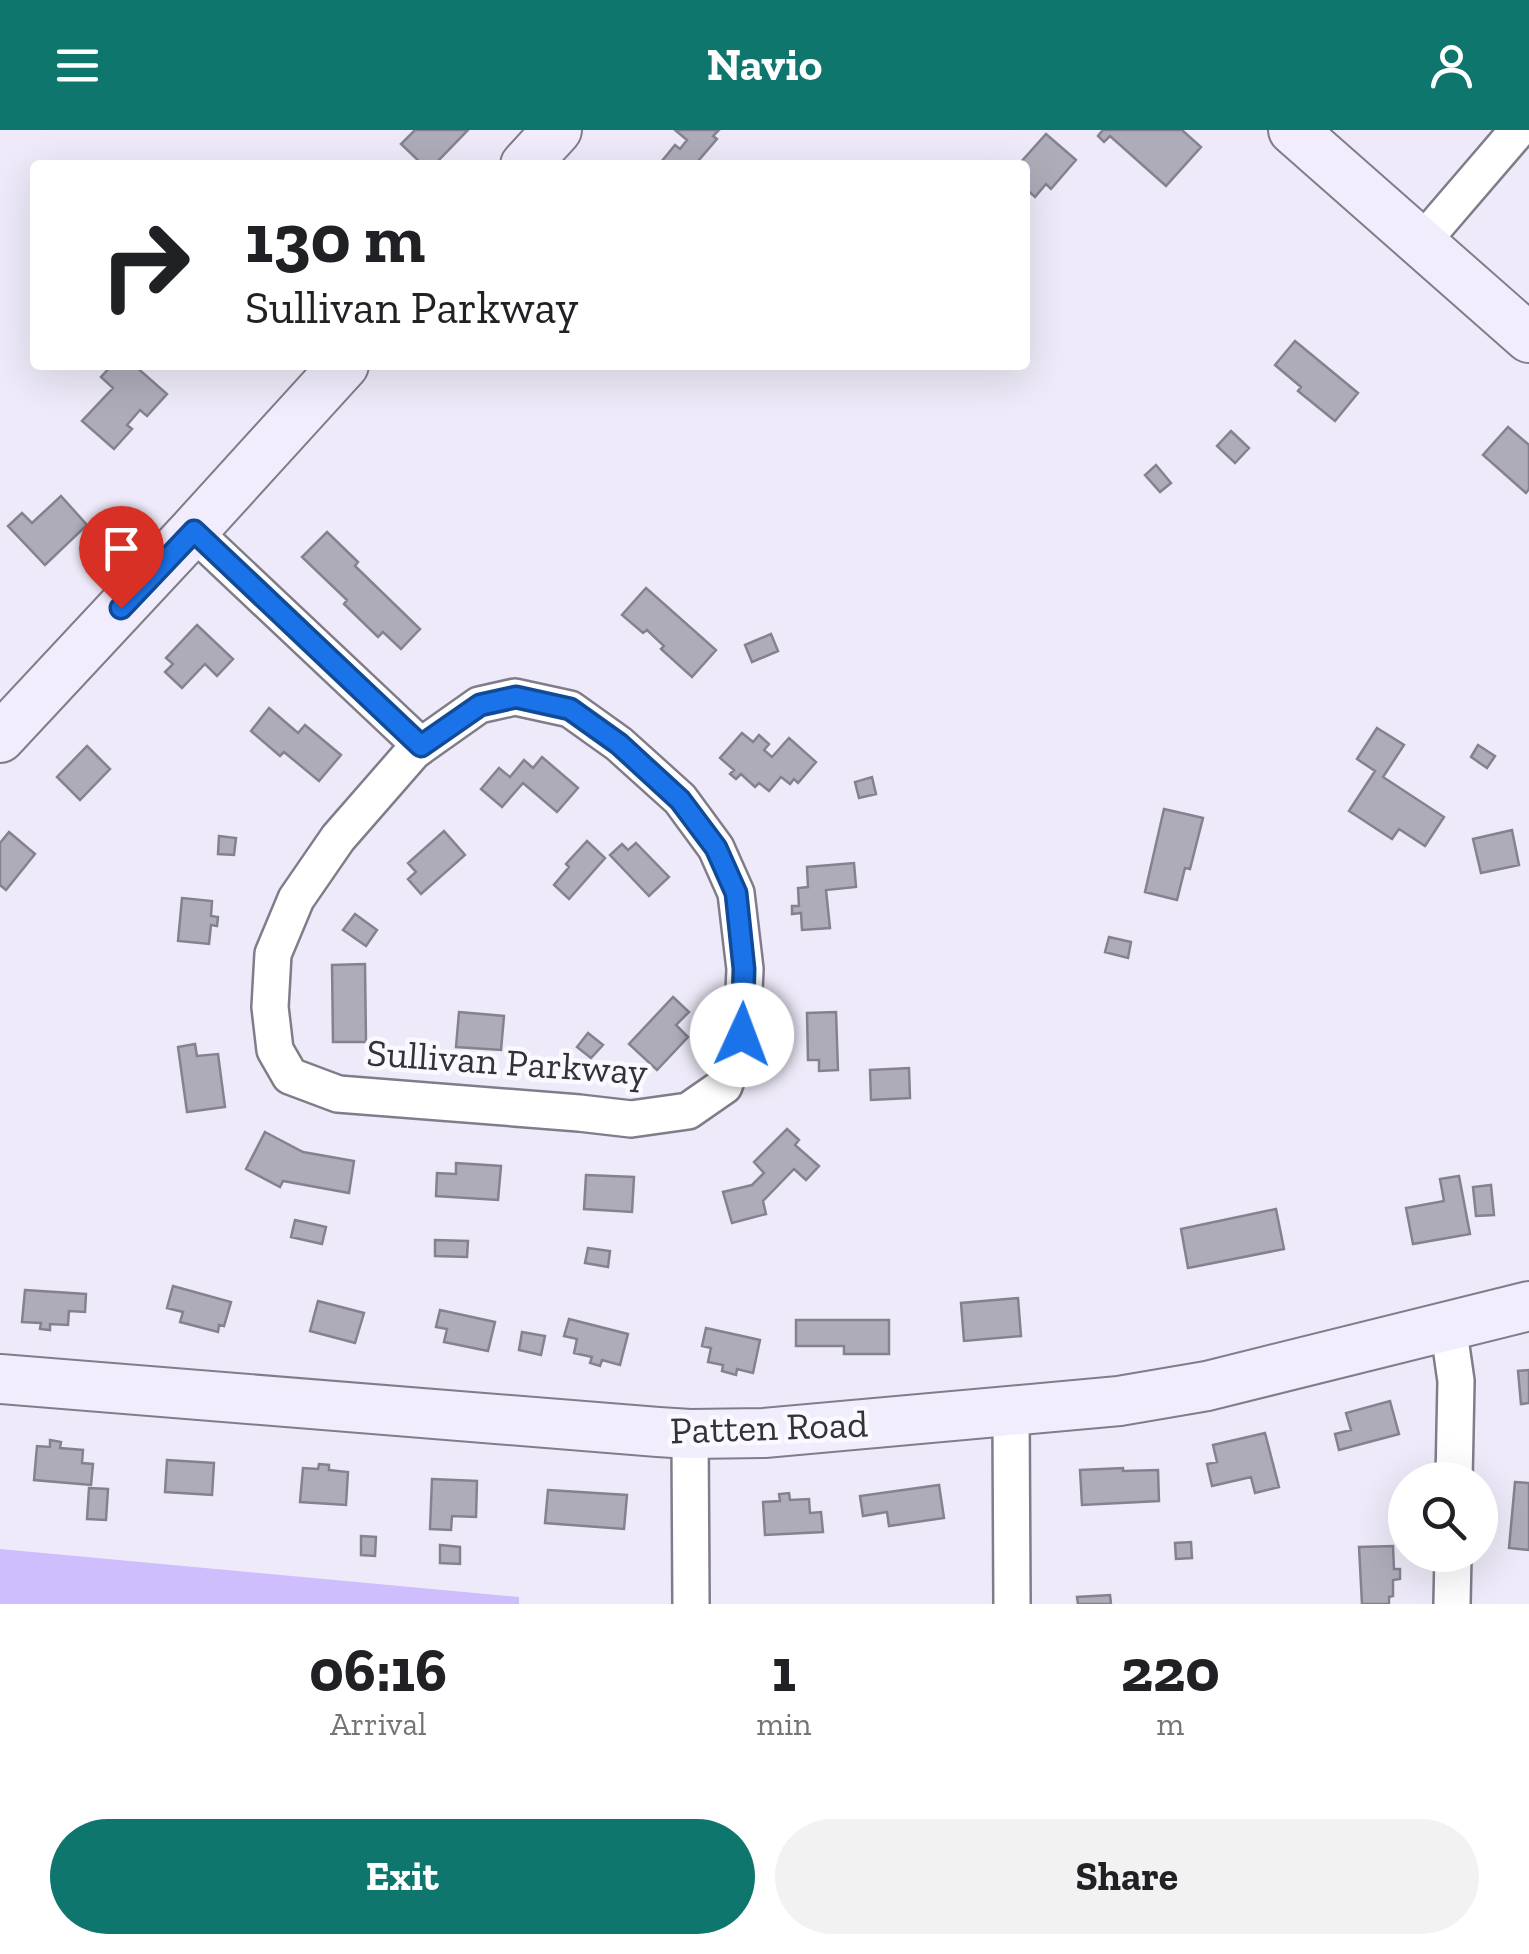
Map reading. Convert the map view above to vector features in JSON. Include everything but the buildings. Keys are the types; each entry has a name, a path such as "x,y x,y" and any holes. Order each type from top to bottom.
{"street":[{"path":"530,160 557,130"},
{"path":"1293,130 1529,338"},
{"path":"1421,243 1518,130"},
{"path":"0,738 339,370"},
{"path":"194,531 421,746"},
{"name":"Sullivan Parkway","path":"516,697 570,709 619,744 680,800 716,848 736,893 744,969 742,1035 724,1086 688,1111 631,1119 338,1094 290,1076 275,1050 270,1007 273,954 296,899 338,838 421,746 480,705 516,697"},
{"name":"Patten Road","path":"0,1379 690,1434 779,1432 1119,1401 1208,1386 1529,1306"},
{"path":"1448,1325 1456,1381 1454,1462"},
{"path":"1012,1412 1012,1604"},
{"path":"690,1434 691,1604"},
{"path":"1452,1572 1452,1604"}],"shaded area":[{"path":"0,1549 519,1597 519,1604 0,1604"}],"route":[{"path":"121,608 194,531 421,746 480,705 516,697 570,709 619,744 680,800 716,848 736,893 744,969 742,1035"}]}
